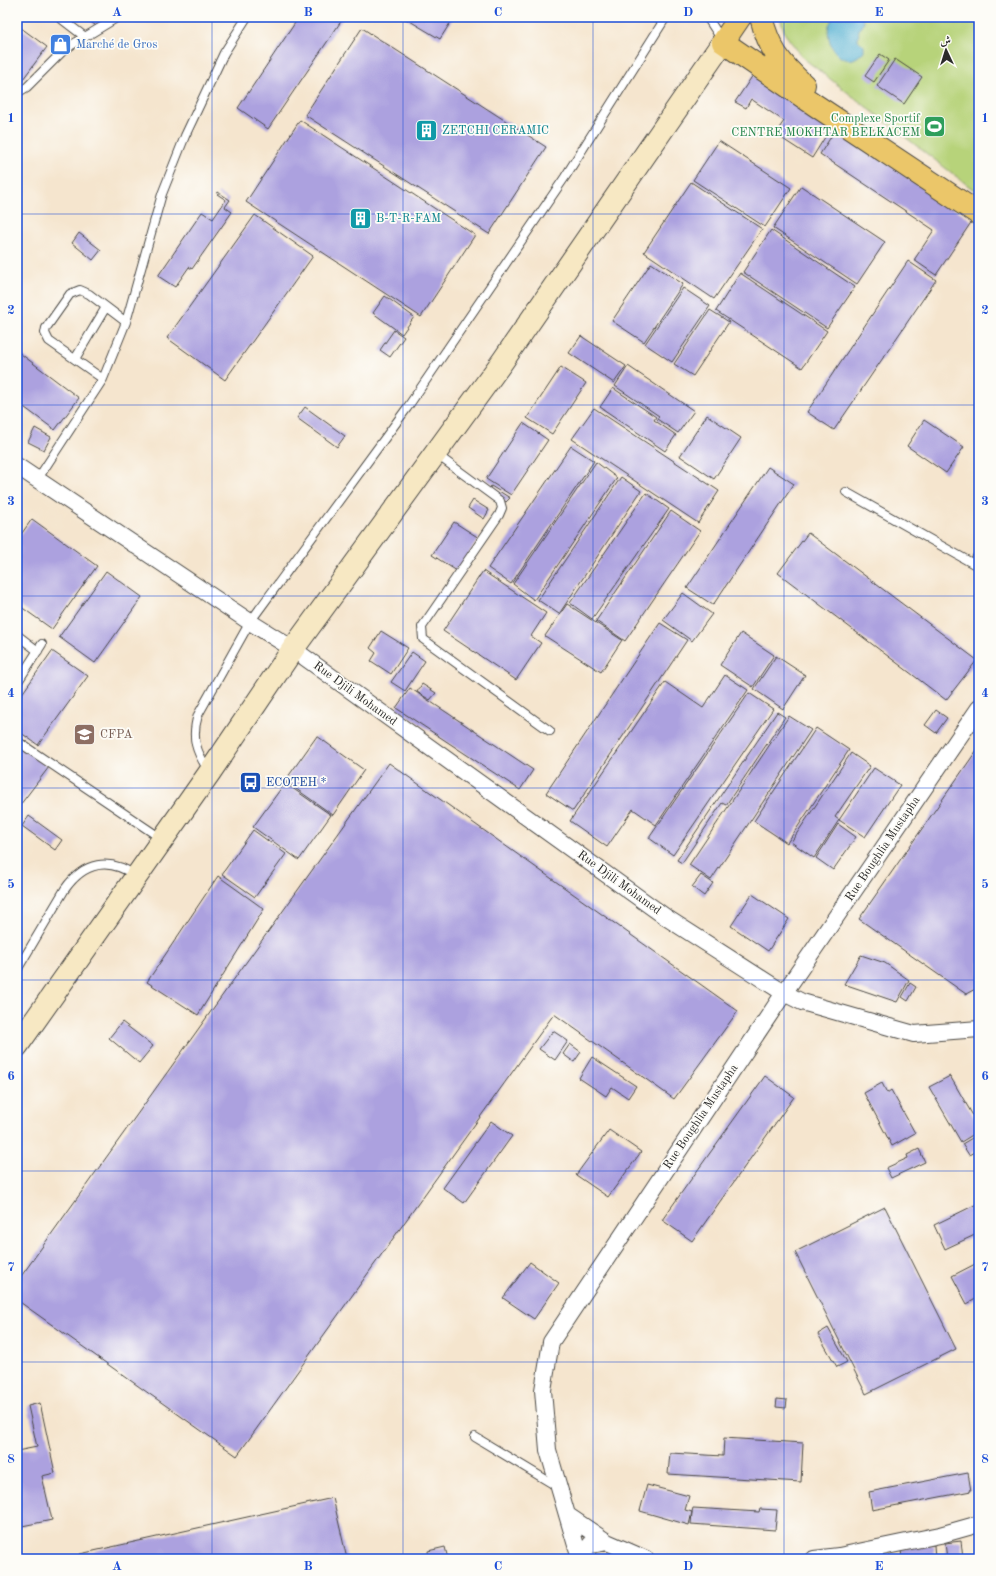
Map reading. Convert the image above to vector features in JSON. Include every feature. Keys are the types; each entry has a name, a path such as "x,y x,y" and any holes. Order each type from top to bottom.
{"main road":[{"path":"761,17 775,54 786,68 810,92 816,105"},
{"path":"17,1046 210,772 293,649 502,362 731,27 816,105 979,214"}],"street":[{"name":"Rue Djili Mohamed","path":"17,466 250,622 293,649 667,918 784,993 802,1002 914,1034 979,1029"},
{"name":"Rue Boughlia Mustapha","path":"580,1559 548,1450 543,1390 551,1342 784,993 979,708"},
{"path":"567,1515 607,1542 646,1559"},
{"path":"814,1559 839,1556 940,1535 979,1524"},
{"path":"584,1559 590,1545 607,1542"}],"lane":[{"path":"59,17 85,37"},
{"path":"17,93 27,88 65,49 118,17"},
{"path":"37,480 103,379 126,322 162,194 185,136 224,53 247,17"},
{"path":"210,772 198,752 194,734 196,724 201,710 250,622 412,402 565,177 666,17"},
{"path":"707,17 731,27"},
{"path":"103,379 48,341 45,333 48,324 70,294 74,291 84,291 126,322"},
{"path":"75,359 106,307"},
{"path":"436,454 500,501 502,508 499,515 422,627 423,639 550,731"},
{"path":"846,492 976,565 979,554"},
{"path":"17,636 40,647 17,683"},
{"path":"17,741 162,840"},
{"path":"17,970 65,888 81,871 92,866 110,865 127,869 136,876"},
{"path":"475,1436 559,1488"}],"green space":[{"name":"Complexe Sportif CENTRE MOKHTAR BELKACEM","path":"780,17 979,17 979,194 803,58 785,34"}],"water":[{"path":"834,17 862,17 864,22 859,29 858,40 864,46 864,51 857,57 850,60 843,58 833,49 828,33 829,25"}],"building":[{"path":"84,17 107,17 99,28"},
{"path":"299,17 344,17 268,129 238,108"},
{"path":"403,17 454,17 440,39"},
{"path":"17,25 47,47 17,87"},
{"name":"ZETCHI CERAMIC","path":"362,28 546,147 489,234 305,115"},
{"path":"880,54 889,60 874,82 865,76"},
{"path":"895,59 922,77 904,104 877,86"},
{"path":"753,75 832,126 812,158 775,134 784,121 751,99 746,108 735,102"},
{"name":"B-T-R-FAM","path":"300,120 475,235 421,317 246,202"},
{"path":"836,129 972,221 936,275 914,260 934,230 820,154"},
{"path":"719,141 791,188 765,227 693,180"},
{"path":"691,182 762,229 714,299 644,252"},
{"path":"801,186 885,242 857,284 773,228"},
{"path":"218,192 230,200 225,207 232,212 192,269 189,267 175,287 158,276 202,212 213,219 226,200 217,194"},
{"path":"255,215 313,256 225,380 167,338"},
{"path":"771,230 855,287 827,328 743,272"},
{"path":"79,233 101,250 93,260 72,243"},
{"path":"908,261 936,280 834,430 807,412"},
{"path":"651,263 683,284 644,342 612,321"},
{"path":"740,273 827,331 802,368 716,311"},
{"path":"683,288 710,306 672,362 645,344"},
{"path":"385,296 414,317 402,334 373,313"},
{"path":"710,310 729,322 693,376 674,364"},
{"path":"394,330 404,337 390,357 380,350"},
{"path":"581,336 626,366 614,383 569,353"},
{"path":"17,351 79,398 55,430 17,402"},
{"path":"628,366 694,411 678,433 657,419 659,416 615,386"},
{"path":"561,367 586,383 552,434 527,418"},
{"path":"613,388 656,417 654,420 676,435 665,451 600,407"},
{"path":"305,407 345,436 337,447 297,418"},
{"path":"594,408 719,491 698,523 572,439"},
{"path":"707,415 741,438 714,479 680,456"},
{"path":"924,420 964,447 946,473 907,446"},
{"path":"523,423 548,440 511,495 486,479"},
{"path":"35,428 51,437 44,450 28,442"},
{"path":"571,446 594,461 511,584 488,568"},
{"path":"596,462 617,478 534,600 513,584"},
{"path":"768,467 794,484 713,605 687,588"},
{"path":"621,477 641,491 559,614 538,600"},
{"path":"491,486 510,498 506,502 488,491"},
{"path":"646,493 669,509 592,619 570,603"},
{"path":"473,500 489,510 484,519 468,508"},
{"path":"671,511 700,531 625,641 596,621"},
{"path":"32,519 97,566 52,629 17,604 17,540"},
{"path":"454,522 479,538 457,571 432,555"},
{"path":"808,533 977,660 946,700 778,573"},
{"path":"106,571 142,597 95,663 59,637"},
{"path":"483,571 546,613 531,636 541,643 516,680 443,631"},
{"path":"683,593 712,614 692,641 663,620"},
{"path":"567,604 622,640 601,672 545,636"},
{"path":"660,623 687,640 573,811 546,793"},
{"path":"381,631 408,648 391,674 371,661 376,653 370,648"},
{"path":"741,633 774,655 753,687 720,665"},
{"path":"52,651 88,676 38,745 17,730 17,701"},
{"path":"412,652 425,661 405,691 391,682"},
{"path":"776,656 805,675 783,709 754,689"},
{"path":"725,675 748,690 656,825 633,809 607,847 570,821 665,682 703,708"},
{"path":"422,684 436,693 430,700 417,692"},
{"path":"410,688 533,770 520,790 396,708"},
{"path":"749,693 773,709 673,855 649,838"},
{"path":"936,710 947,718 936,733 925,725"},
{"path":"777,712 785,717 726,805 722,803 682,863 677,860"},
{"path":"789,716 811,730 711,880 689,865"},
{"path":"816,728 849,750 787,843 754,821"},
{"path":"317,736 364,770 333,815 285,781"},
{"path":"17,745 49,767 17,809"},
{"path":"979,747 979,987 966,994 859,919"},
{"path":"851,753 870,766 835,817 839,820 814,858 791,842"},
{"path":"389,763 738,1011 674,1099 554,1014 237,1456 17,1300 17,1282"},
{"path":"874,768 900,785 865,837 839,820"},
{"path":"285,783 331,815 299,860 253,827"},
{"path":"29,816 62,840 55,850 22,826"},
{"path":"838,824 856,837 833,870 816,858"},
{"path":"253,830 286,854 255,897 222,874"},
{"path":"701,875 713,883 704,896 692,887"},
{"path":"218,876 264,909 198,1015 147,982"},
{"path":"752,894 789,919 768,951 731,926"},
{"path":"861,955 885,963 909,980 897,1002 844,984"},
{"path":"910,983 916,987 908,1001 902,997"},
{"path":"122,1022 153,1046 139,1063 109,1038"},
{"path":"553,1031 568,1041 555,1060 539,1049"},
{"path":"570,1044 581,1052 574,1062 563,1054"},
{"path":"592,1057 636,1086 628,1098 612,1087 606,1096 579,1078"},
{"path":"765,1076 794,1097 692,1241 662,1220"},
{"path":"950,1076 979,1126 979,1131 961,1142 929,1087"},
{"path":"882,1083 887,1093 891,1090 915,1133 892,1146 864,1093"},
{"path":"491,1121 512,1136 464,1203 443,1188"},
{"path":"609,1130 641,1152 608,1197 576,1175"},
{"path":"979,1134 979,1149 969,1155 962,1144"},
{"path":"919,1149 925,1162 891,1178 886,1168 908,1158 907,1155"},
{"path":"979,1203 979,1233 945,1249 934,1225"},
{"path":"885,1207 956,1349 866,1394 795,1252"},
{"path":"530,1262 559,1283 534,1319 503,1298"},
{"path":"979,1262 979,1297 967,1304 952,1276"},
{"path":"828,1328 847,1362 837,1367 818,1334"},
{"path":"777,1399 787,1400 786,1408 776,1407"},
{"path":"40,1403 55,1473 42,1476 52,1520 17,1527 17,1451 37,1447 28,1406"},
{"path":"724,1438 803,1443 801,1482 668,1474 670,1453 723,1456"},
{"path":"968,1473 971,1491 872,1510 869,1492"},
{"path":"647,1485 689,1496 685,1510 692,1512 689,1525 640,1511"},
{"path":"333,1498 347,1559 81,1559 80,1554"},
{"path":"693,1508 759,1512 760,1509 777,1510 775,1530 691,1524"},
{"path":"961,1541 963,1559 947,1559 945,1543"},
{"path":"934,1545 935,1559 902,1559 901,1549"},
{"path":"445,1547 448,1559 429,1559 428,1551"}],"place":[{"name":"Marché de Gros","path":"61,45"},
{"name":"Complexe Sportif CENTRE MOKHTAR BELKACEM","path":"935,126"},
{"name":"ZETCHI CERAMIC","path":"426,131"},
{"name":"B-T-R-FAM","path":"360,219"},
{"name":"CFPA","path":"85,735"},
{"name":"ECOTEH *","path":"251,783"}]}
